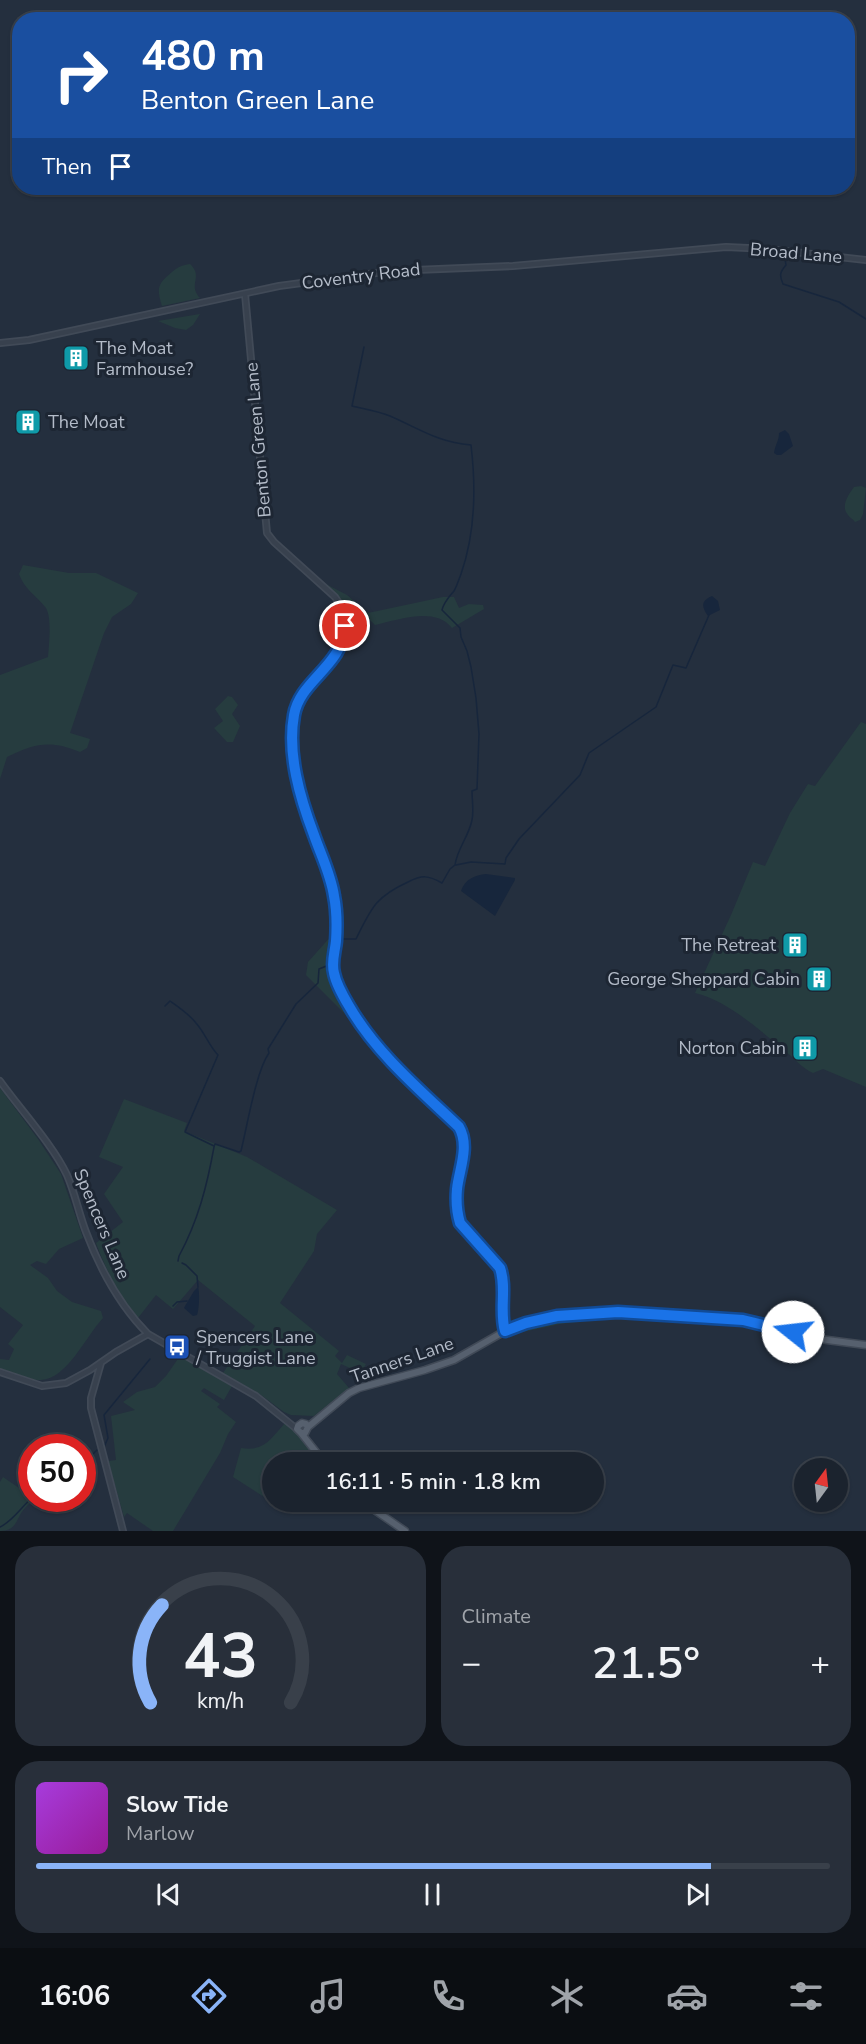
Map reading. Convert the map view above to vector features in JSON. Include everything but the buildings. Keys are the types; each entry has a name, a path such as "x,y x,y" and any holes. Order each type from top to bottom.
{"main road":[{"name":"Tanners Lane","path":"308,1427 349,1393 359,1388 454,1360 505,1331 526,1323 557,1316 618,1312 743,1320 812,1338 866,1345"},
{"path":"301,1423 305,1423 308,1427 307,1432 300,1432 298,1426 301,1423"},
{"name":"Spencers Lane","path":"300,1432 316,1452"},
{"path":"377,1512 405,1531"}],"street":[{"name":"Broad Lane","path":"726,247 866,260"},
{"name":"Coventry Road","path":"0,342 29,340 301,283 390,271 513,266 726,247"},
{"name":"Benton Green Lane","path":"245,294 267,533 280,548 335,597 345,615 345,634 338,650 328,666 302,696 296,708 293,730 301,795 334,895 337,926 332,962 334,973 349,1006 363,1028 410,1080 459,1127 464,1147 457,1191 458,1216 460,1223 500,1268 503,1276 502,1323 505,1331"},
{"name":"Spencers Lane","path":"0,1081 45,1141 67,1175 87,1235 124,1307 148,1334 256,1396 300,1432"},
{"path":"0,1372 42,1386 66,1383 148,1334"},
{"path":"101,1363 91,1398 91,1408 123,1531"},
{"path":"90,1370 96,1377"},
{"name":"Spencers Lane","path":"284,1418 301,1423"}],"green space":[{"path":"190,264 196,273 195,289 200,298 162,306 159,294 161,283 176,269"},
{"path":"200,314 193,325 186,330 158,321"},
{"path":"854,487 866,488 863,514 860,520 855,522 846,511 845,504"},
{"path":"23,565 69,573 96,573 138,593 131,604 112,617 104,633 70,733 90,739 87,748 80,752 52,745 26,749 7,757 0,779 0,675 48,657 50,632 48,612 21,579 19,574"},
{"path":"322,582 347,595 368,613 443,597 454,597 459,608 469,604 483,605 484,609 452,628 445,621 426,616 375,625 370,620 349,619 341,601"},
{"path":"228,696 232,697 238,705 232,714 240,726 233,742 227,742 214,728 223,721 215,709"},
{"path":"861,722 866,724 866,1087 823,1069 813,1073 809,1071 731,1009 695,993 753,862 765,866 790,813 808,784 815,786"},
{"path":"333,934 328,976 363,1032 306,975 308,962"},
{"path":"0,1088 61,1174 83,1238 59,1249 46,1264 37,1261 30,1265 48,1278 57,1291 72,1302 101,1311 103,1318 68,1365 50,1378 41,1380 0,1370 0,1359 9,1360 14,1349 8,1344 23,1325 0,1307"},
{"path":"124,1099 187,1123 184,1131 247,1157 337,1210 317,1234 314,1251 280,1303 339,1351 335,1356 342,1363 347,1355 366,1364 361,1373 341,1364 337,1374 349,1388 314,1416 291,1415 284,1412 261,1395 223,1373 255,1326 198,1280 173,1309 156,1295 138,1318 119,1292 96,1243 123,1222 104,1194 123,1167 99,1157"},
{"path":"584,1317 585,1321 514,1334 529,1325 557,1319"},
{"path":"180,1356 232,1386 224,1400 204,1388 201,1391 220,1404 217,1407 236,1422 173,1531 153,1531 127,1513 124,1517 108,1461 116,1460 111,1416 135,1410 123,1402 137,1392 155,1387"},
{"path":"285,1423 311,1452 262,1452 262,1496 233,1477 241,1448 256,1448 271,1439"},
{"path":"3,1477 18,1487 18,1512 22,1512 10,1529 0,1531 0,1482"}],"water":[{"path":"785,430 793,446 781,455 777,455 774,453 779,433"},
{"path":"712,596 718,601 720,610 708,616 703,604"},
{"path":"486,874 515,878 495,916 461,891 471,878"},
{"path":"198,1287 197,1315 193,1316 184,1308"}],"waterway":[{"path":"785,259 786,265 781,274 783,284 839,302 866,319"},
{"path":"340,939 356,939 375,905 397,888 421,877 433,878 442,883 455,865 470,826 473,813 472,791 477,789 479,734 471,667 460,628 442,610 457,585 466,559 472,527 474,477 471,445 438,438 385,414 352,406 364,347"},
{"path":"456,865 471,862 505,864 506,858 519,839 580,775 589,753 656,707 673,665 686,668 709,615"},
{"path":"178,1261 201,1203 215,1144 241,1151 256,1086 269,1053 268,1049 296,1004 318,983 319,969 329,965 334,938"},
{"path":"165,1006 170,1001 184,1011 199,1027 218,1055 185,1132 214,1146"},
{"path":"182,1263 197,1276 198,1287"},
{"path":"173,1306 177,1302 187,1301"},
{"path":"104,1447 108,1438 104,1415 150,1359"},
{"path":"0,1527 18,1512"}],"place":[{"name":"The Moat Farmhouse?","path":"76,358"},
{"name":"The Moat","path":"28,422"},
{"name":"The Retreat","path":"795,945"},
{"name":"George Sheppard Cabin","path":"819,979"},
{"name":"Norton Cabin","path":"805,1048"},
{"name":"Spencers Lane / Truggist Lane","path":"177,1347"}],"route":[{"path":"345,626 345,634 335,656 298,702 293,730 301,795 334,895 337,926 332,962 334,973 349,1006 363,1028 410,1080 459,1127 464,1147 457,1191 458,1216 460,1223 500,1268 503,1276 502,1323 505,1331 526,1323 557,1316 618,1312 754,1321 793,1332"}]}
